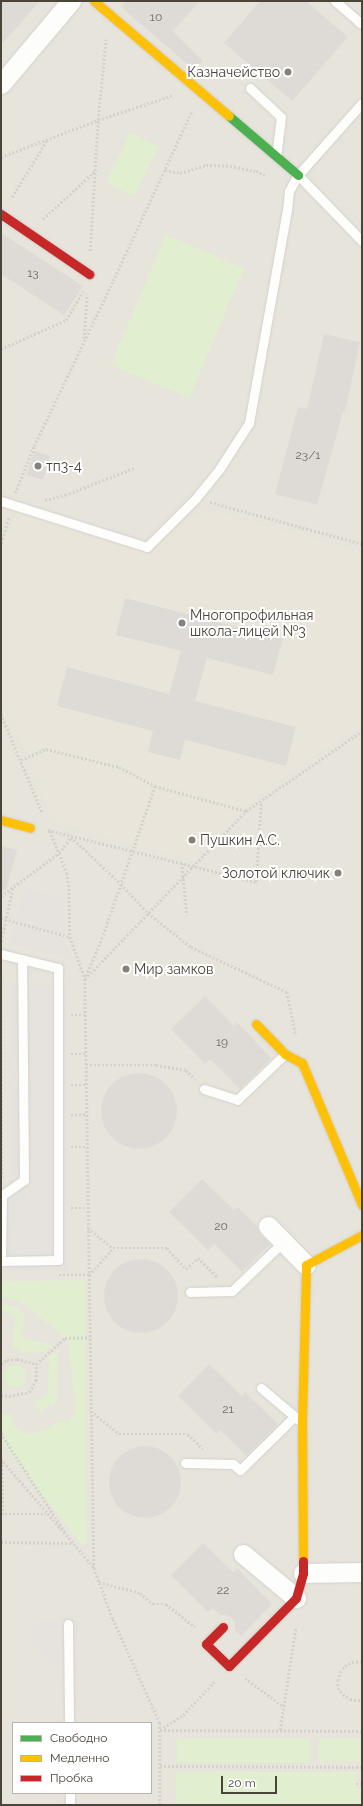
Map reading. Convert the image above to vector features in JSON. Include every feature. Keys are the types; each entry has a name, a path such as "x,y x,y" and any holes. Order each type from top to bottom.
{"street":[{"path":"1,84 72,1"},
{"path":"94,1 298,175"},
{"path":"1,214 89,274"},
{"path":"1,820 30,828"},
{"path":"256,1024 285,1054 302,1063 362,1205"},
{"path":"223,1627 206,1644 229,1666 296,1598 303,1573 302,1422 306,1265 268,1226"},
{"path":"306,1265 362,1235"},
{"path":"243,1554 296,1598"},
{"path":"303,1573 362,1572"}],"lane":[{"path":"335,1 360,23 362,21"},
{"path":"250,88 282,117 275,156"},
{"path":"1,501 147,547 196,498 220,468 249,423 287,210 288,191 298,175 362,103"},
{"path":"298,175 362,241"},
{"path":"1,954 22,959 58,968 58,1260 1,1261 1,1195 24,1180 22,959"},
{"path":"204,1089 237,1100 285,1054"},
{"path":"190,1292 232,1291 283,1242"},
{"path":"261,1388 294,1417 302,1422"},
{"path":"185,1463 233,1464 240,1470 294,1417"},
{"path":"68,1624 69,1722"},
{"path":"70,1794 70,1805"}],"path":[{"path":"84,341 98,120 109,15"},
{"path":"1,157 98,120 175,95 200,92"},
{"path":"1,543 16,488 34,446 165,170 200,92"},
{"path":"1,214 48,140"},
{"path":"165,170 180,173 206,165 230,166 256,171 276,180 288,191"},
{"path":"28,233 95,171"},
{"path":"1,349 66,320 88,284"},
{"path":"12,505 38,502 65,495 134,468"},
{"path":"196,498 235,511 362,544"},
{"path":"1,714 44,816"},
{"path":"85,979 246,811 362,731"},
{"path":"21,760 46,749 120,767 155,786 246,811"},
{"path":"85,979 104,935 155,786"},
{"path":"30,828 50,831 133,850 256,882 261,801"},
{"path":"47,824 67,873 69,885 70,936 85,979 94,1568 113,1619 160,1723 160,1805"},
{"path":"1,896 59,853 71,836"},
{"path":"71,836 121,884 148,913 191,947 287,992 302,1063"},
{"path":"182,863 187,915"},
{"path":"1,1195 1,939 13,886"},
{"path":"1,918 70,936"},
{"path":"86,1065 156,1065 186,1070 204,1089"},
{"path":"88,1228 113,1248 167,1248 186,1269 198,1258 232,1291"},
{"path":"89,1275 113,1248"},
{"path":"1,1395 9,1396 29,1392 36,1381 36,1364 64,1338 90,1337"},
{"path":"1,1364 6,1360 17,1359 36,1364"},
{"path":"91,1411 119,1434 188,1434 217,1463"},
{"path":"1,1433 71,1543"},
{"path":"2,1460 71,1543 94,1568"},
{"path":"2,1460 2,1514 47,1514"},
{"path":"1,1542 71,1543"},
{"path":"99,1582 140,1593 153,1604 166,1604 211,1640"},
{"path":"280,1730 296,1635 296,1598"},
{"path":"362,1662 354,1662 347,1665 341,1671 338,1680 338,1688 350,1699 362,1701"},
{"path":"160,1730 183,1715 229,1666 283,1706"},
{"path":"160,1730 362,1731"},
{"path":"160,1766 362,1767"},
{"path":"356,1784 362,1784"}],"shaded area":[{"path":"1,1 362,1 362,1805 1,1805"},
{"name":"Многопрофильная школа-лицей №3","path":"18,509 150,553 186,519 200,514 214,512 362,552 362,723 354,731 313,756 260,794 192,861 54,821 1,692 1,554"},
{"path":"24,888 64,898 64,935 71,959 10,943"},
{"path":"10,986 68,986 69,1271 1,1272 1,1212 11,1204"},
{"path":"34,1621 78,1621 78,1680 34,1648"}],"green space":[{"path":"130,133 159,147 135,196 106,182"},
{"path":"166,235 244,268 189,398 111,365"},
{"path":"85,1280 87,1544 81,1545 1,1441 1,1413 12,1414 13,1424 18,1430 30,1434 46,1429 55,1422 69,1422 75,1411 69,1347 65,1338 28,1307 12,1299 1,1297 1,1281"},
{"path":"1,1304 18,1308 23,1313 25,1318 22,1330 24,1339 52,1344 45,1352 23,1353 13,1347 15,1320 11,1314 1,1309"},
{"path":"57,1351 57,1400 52,1407 49,1404 42,1412 33,1402 43,1398 48,1391 49,1356"},
{"path":"15,1365 23,1368 26,1376 23,1384 15,1387 7,1384 4,1376 7,1368"},
{"path":"177,1739 310,1739 310,1762 177,1762"},
{"path":"319,1739 362,1739 362,1761 319,1761"},
{"path":"175,1772 356,1772 356,1788 362,1788 362,1805 176,1805"}],"building":[{"path":"1,1 40,1 1,45"},
{"path":"126,1 200,1 173,31 203,61 194,70 121,7"},
{"name":"Казначейство","path":"260,1 306,1 348,37 292,101 224,43"},
{"path":"1,233 83,286 64,315 1,274"},
{"path":"324,334 360,342 345,412 343,412 317,505 275,494 298,407 307,409"},
{"name":"тп3-4","path":"34,451 50,456 43,480 27,475"},
{"path":"125,598 283,639 273,675 207,658 195,701 296,727 286,766 185,740 180,760 148,752 153,731 57,706 67,667 169,694 181,651 116,635"},
{"path":"1,846 17,850 6,890 1,890"},
{"path":"205,996 234,1026 237,1022 271,1058 240,1089 210,1059 205,1064 171,1029"},
{"path":"139,1073 153,1076 166,1084 174,1097 177,1111 174,1125 166,1138 153,1146 139,1149 125,1146 112,1138 104,1125 101,1111 104,1097 112,1084 125,1076"},
{"path":"202,1179 234,1210 238,1207 257,1227 260,1234 270,1244 242,1272 214,1244 208,1250 169,1212"},
{"path":"141,1259 162,1265 172,1275 178,1296 172,1317 162,1327 141,1333 120,1327 110,1317 104,1296 110,1275 120,1265"},
{"path":"209,1364 242,1396 245,1392 278,1424 246,1456 220,1430 216,1434 178,1396"},
{"path":"145,1446 159,1449 171,1456 178,1468 181,1482 178,1496 171,1508 159,1515 145,1518 131,1515 119,1508 112,1496 109,1482 112,1468 119,1456 131,1449"},
{"path":"203,1543 233,1572 237,1568 272,1604 241,1636 235,1630 235,1623 232,1618 226,1615 220,1615 213,1608 208,1612 171,1575"}],"traffic: fast":[{"path":"229,116 298,175"}],"traffic: slow":[{"path":"94,1 229,116"},
{"path":"1,820 30,828"},
{"path":"256,1024 285,1054 302,1063 362,1205"},
{"path":"303,1561 302,1422 306,1265 362,1235"}],"traffic: jam":[{"path":"1,214 89,274"},
{"path":"223,1627 206,1644 229,1666 296,1598 303,1573 303,1561"}],"place":[{"name":"Казначейство","path":"288,72"},
{"name":"тп3-4","path":"38,466"},
{"name":"Многопрофильная школа-лицей №3","path":"182,623"},
{"name":"Пушкин А.С.","path":"192,840"},
{"name":"Золотой ключик","path":"338,873"},
{"name":"Мир замков","path":"126,969"}]}
